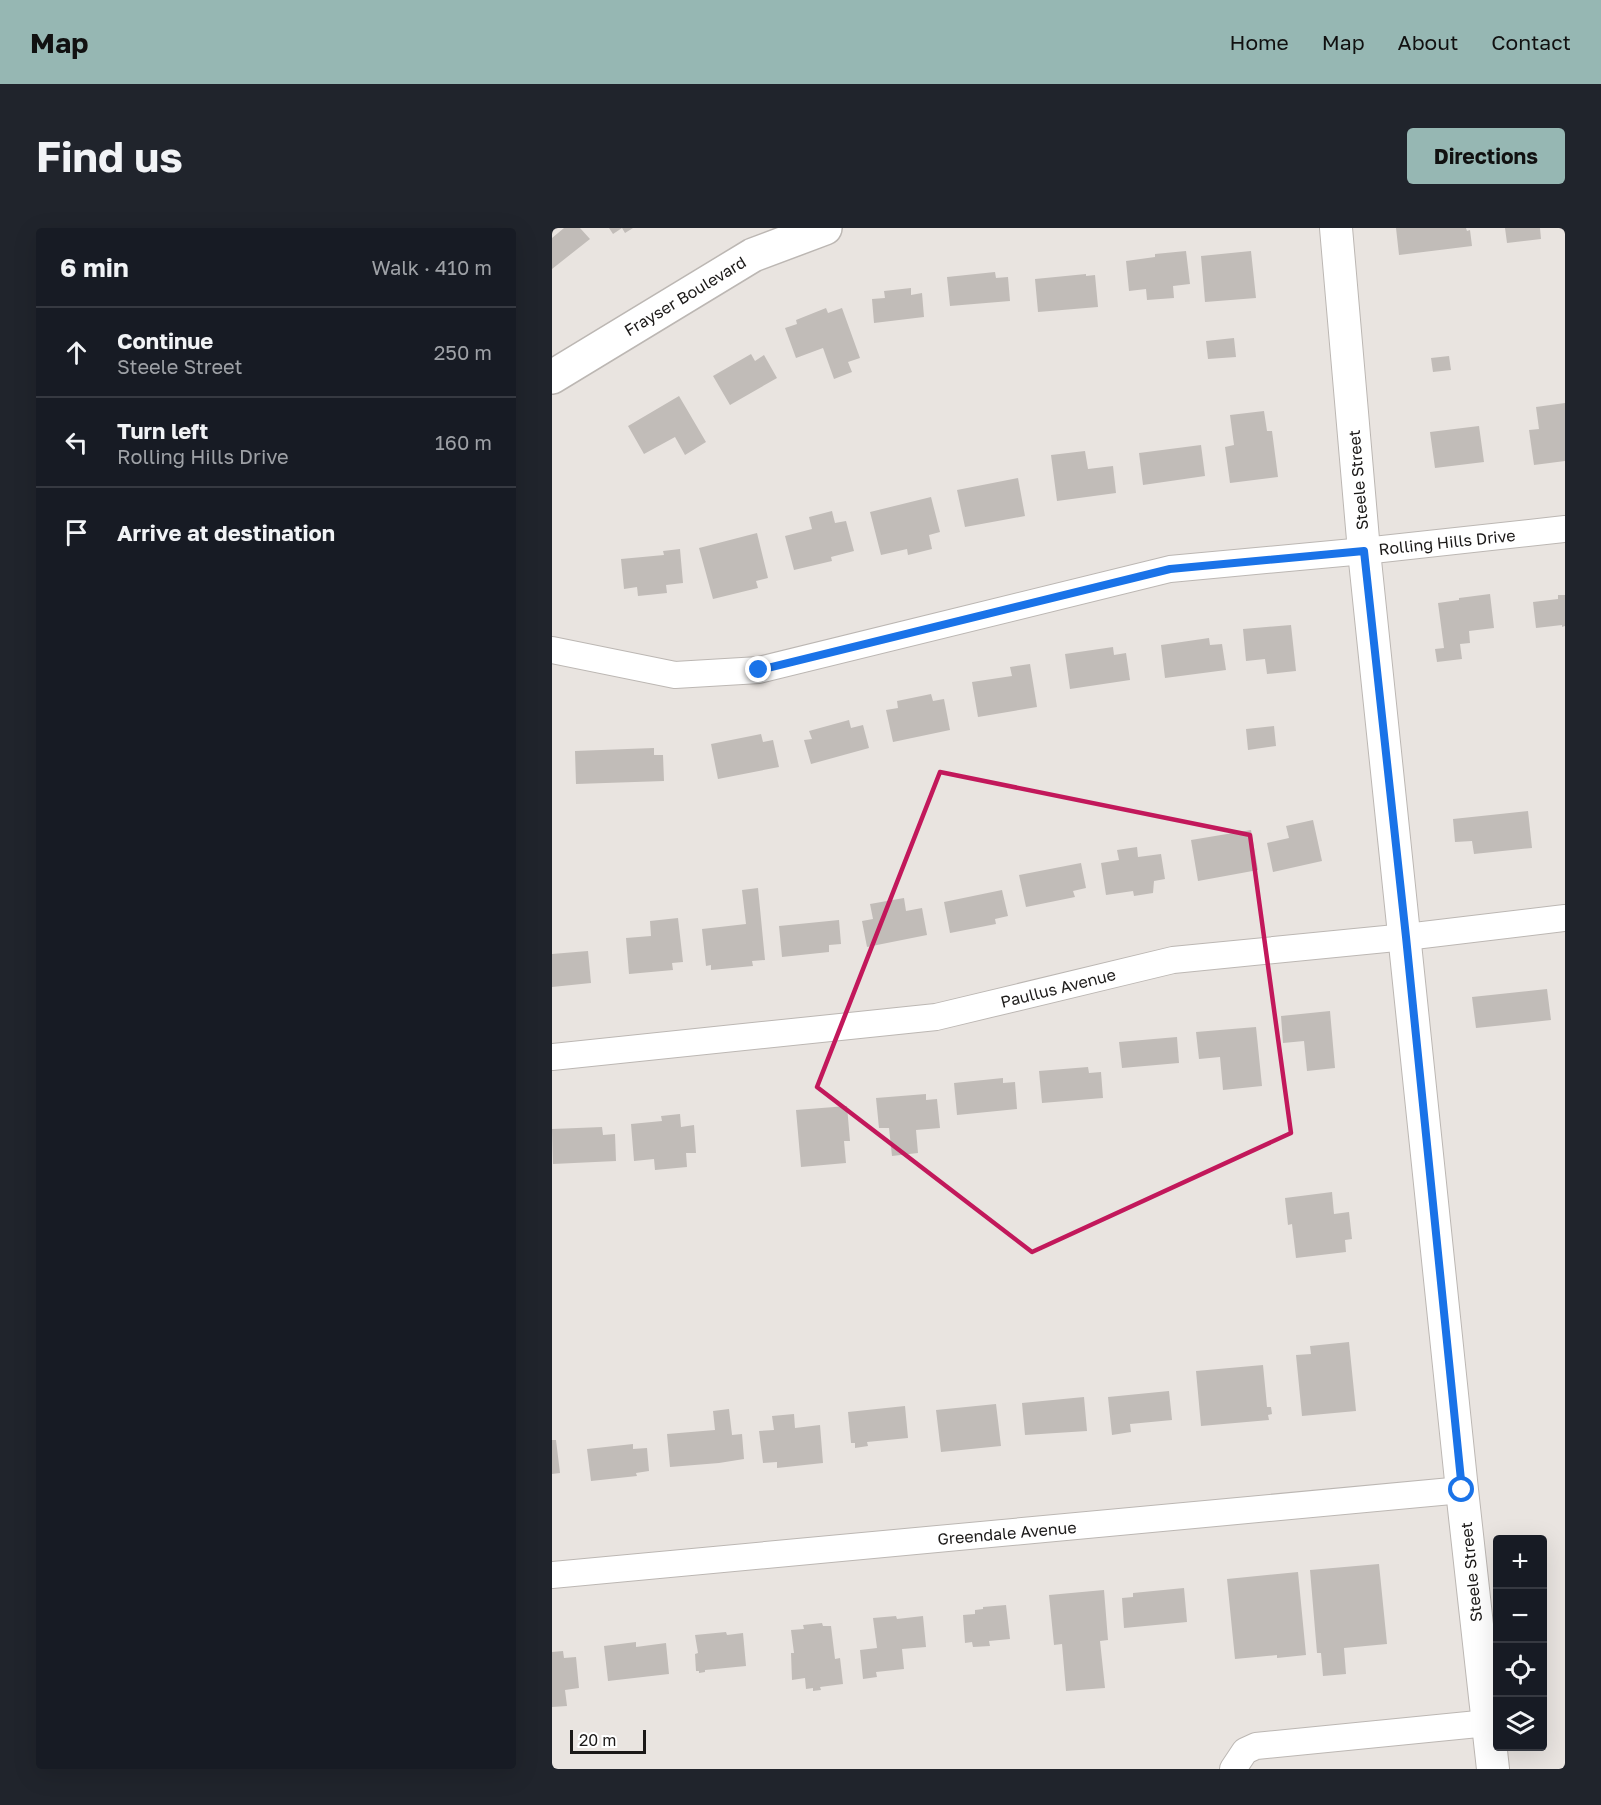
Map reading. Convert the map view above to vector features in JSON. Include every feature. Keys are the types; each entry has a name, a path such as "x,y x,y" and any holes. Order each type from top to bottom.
{"main road":[{"name":"Frayser Boulevard","path":"552,377 753,255 825,228"}],"street":[{"name":"Steele Street","path":"1336,228 1364,551 1493,1769"},
{"name":"Rolling Hills Drive","path":"552,650 675,675 759,670 1170,569 1565,529"},
{"name":"Paullus Avenue","path":"552,1057 936,1017 1173,960 1406,937 1565,918"},
{"name":"Greendale Avenue","path":"552,1575 1462,1490"},
{"path":"1233,1769 1245,1751 1256,1746 1488,1724"}],"highlighted area":[{"path":"940,772 1250,835 1291,1133 1032,1252 817,1087"}],"building":[{"path":"564,228 580,228 590,239 552,269 552,238"},
{"path":"609,228 622,228 613,234"},
{"path":"622,228 633,228 625,233"},
{"path":"1396,228 1466,228 1467,231 1470,230 1472,246 1399,255"},
{"path":"1505,228 1540,228 1541,239 1507,243"},
{"path":"1186,251 1190,284 1173,286 1174,298 1147,300 1146,289 1129,291 1126,261 1155,257 1155,254"},
{"path":"1251,251 1256,298 1205,302 1201,256"},
{"path":"995,272 996,278 1008,277 1010,301 950,306 947,277"},
{"path":"1086,274 1086,276 1095,275 1098,307 1038,312 1035,279"},
{"path":"911,288 911,295 922,293 924,317 874,323 872,299 885,298 884,291"},
{"path":"826,308 828,313 842,308 860,358 848,362 852,372 834,379 823,348 796,358 785,328 797,324 796,320"},
{"path":"1234,338 1236,357 1208,359 1206,341"},
{"path":"751,354 755,361 764,355 777,378 730,405 713,376"},
{"path":"1449,356 1451,370 1433,372 1431,358"},
{"path":"679,396 706,442 685,455 675,437 644,454 628,426"},
{"path":"1565,403 1565,461 1534,465 1529,430 1539,429 1536,407"},
{"path":"1264,411 1267,431 1272,431 1278,477 1230,483 1225,447 1234,445 1230,415"},
{"path":"1479,426 1484,462 1435,468 1430,432"},
{"path":"1201,445 1205,476 1143,485 1139,453"},
{"path":"1085,451 1088,469 1113,466 1116,493 1057,501 1051,455"},
{"path":"1018,478 1025,516 965,527 957,490"},
{"path":"931,497 940,532 929,535 932,549 908,555 907,549 881,555 870,512"},
{"path":"832,511 835,523 846,521 854,551 831,557 832,561 794,570 785,536 812,529 809,517"},
{"path":"757,533 768,578 756,581 758,588 713,599 699,548"},
{"path":"680,549 683,583 666,585 667,593 638,596 637,587 624,589 621,559 664,555 663,551"},
{"path":"1490,594 1494,628 1469,631 1470,643 1460,644 1462,659 1437,662 1435,649 1444,648 1438,603"},
{"path":"1558,595 1565,595 1565,626 1536,628 1533,602 1558,599"},
{"path":"1291,625 1296,671 1267,674 1265,659 1246,661 1243,629"},
{"path":"1209,638 1210,645 1222,644 1226,670 1165,678 1161,645"},
{"path":"1113,647 1114,655 1126,653 1130,680 1070,689 1065,654"},
{"path":"1030,664 1037,707 978,717 972,682 1012,676 1010,667"},
{"path":"931,694 933,701 944,699 950,730 893,742 886,710 898,708 897,701"},
{"path":"849,720 851,728 863,725 869,748 811,764 804,740 812,739 809,731"},
{"path":"1274,726 1276,746 1248,750 1246,729"},
{"path":"761,734 763,742 773,740 779,767 718,779 711,744"},
{"path":"654,748 654,755 663,755 664,781 576,784 575,751"},
{"path":"1528,811 1532,848 1474,854 1472,841 1455,842 1453,819"},
{"path":"1313,820 1322,861 1273,872 1267,843 1289,838 1286,826"},
{"path":"1251,830 1258,870 1198,881 1191,840"},
{"path":"1137,847 1138,857 1161,854 1165,879 1154,881 1153,893 1134,896 1133,891 1106,895 1101,863 1119,860 1117,850"},
{"path":"1081,863 1086,888 1073,891 1075,897 1026,907 1019,875"},
{"path":"758,888 765,960 752,961 753,966 711,970 711,965 706,966 702,929 746,924 742,890"},
{"path":"1002,890 1008,916 995,919 996,924 950,933 944,902"},
{"path":"904,898 906,911 922,908 927,935 867,947 862,921 873,919 870,904"},
{"path":"678,918 683,962 672,963 673,970 629,974 626,938 651,936 650,921"},
{"path":"839,920 841,944 829,945 829,952 782,957 779,926"},
{"path":"588,951 591,983 552,987 552,954"},
{"path":"1547,989 1551,1020 1476,1028 1472,997"},
{"path":"1330,1011 1335,1068 1307,1071 1304,1041 1283,1043 1281,1016"},
{"path":"1256,1027 1262,1086 1223,1090 1220,1057 1199,1059 1196,1032"},
{"path":"1177,1037 1179,1063 1122,1068 1119,1042"},
{"path":"1088,1067 1089,1073 1101,1072 1103,1098 1042,1103 1039,1071"},
{"path":"1003,1078 1003,1083 1015,1082 1017,1109 957,1115 954,1083"},
{"path":"926,1094 926,1100 937,1099 940,1128 916,1130 918,1153 892,1156 889,1128 879,1128 876,1098"},
{"path":"847,1106 850,1141 844,1141 846,1163 801,1167 796,1110"},
{"path":"680,1114 681,1127 694,1125 696,1153 686,1153 687,1167 655,1170 654,1159 634,1161 631,1124 662,1121 661,1116"},
{"path":"602,1127 603,1135 615,1134 616,1161 553,1164 552,1129"},
{"path":"1332,1192 1334,1214 1349,1212 1352,1239 1345,1240 1346,1252 1296,1258 1292,1224 1288,1225 1285,1198"},
{"path":"1349,1342 1356,1411 1302,1416 1296,1355 1311,1354 1310,1346"},
{"path":"1263,1365 1267,1407 1271,1407 1272,1414 1268,1415 1269,1420 1201,1426 1196,1371"},
{"path":"1169,1391 1172,1420 1130,1424 1131,1432 1112,1435 1108,1397"},
{"path":"1084,1397 1087,1431 1025,1435 1022,1403"},
{"path":"996,1404 1001,1446 941,1452 936,1410"},
{"path":"905,1406 908,1438 867,1442 868,1446 855,1448 855,1443 851,1443 848,1412"},
{"path":"729,1409 732,1435 742,1434 744,1459 670,1467 667,1434 715,1430 713,1411"},
{"path":"794,1414 795,1428 820,1425 823,1463 777,1468 777,1462 763,1463 759,1431 774,1430 772,1416"},
{"path":"552,1440 556,1440 560,1473 552,1474"},
{"path":"633,1444 633,1449 647,1448 649,1471 636,1473 637,1476 591,1481 587,1449"},
{"path":"1379,1564 1387,1644 1344,1648 1346,1674 1323,1676 1321,1653 1317,1653 1310,1570"},
{"path":"1298,1572 1306,1655 1235,1659 1227,1579"},
{"path":"1184,1588 1187,1622 1124,1628 1122,1598 1133,1597 1133,1593"},
{"path":"1104,1590 1108,1640 1100,1641 1105,1688 1066,1691 1062,1644 1054,1645 1049,1595"},
{"path":"1006,1605 1010,1639 989,1641 990,1646 973,1647 972,1642 965,1643 963,1615 975,1614 975,1610 983,1609 983,1607"},
{"path":"896,1616 897,1619 923,1616 926,1647 902,1649 904,1669 876,1672 877,1677 863,1679 860,1650 877,1648 873,1618"},
{"path":"822,1623 823,1626 831,1626 835,1659 840,1658 843,1684 820,1687 821,1690 813,1691 813,1688 806,1689 805,1678 792,1680 791,1653 794,1653 791,1630 804,1629 803,1625"},
{"path":"726,1632 727,1635 743,1633 746,1666 705,1670 699,1673 696,1671 695,1654 698,1653 695,1635"},
{"path":"636,1642 636,1647 666,1643 669,1674 608,1681 604,1646"},
{"path":"563,1651 564,1658 576,1657 579,1688 565,1690 567,1706 552,1707 552,1652"}],"route":[{"path":"759,670 1170,569 1364,551 1462,1490"}]}
